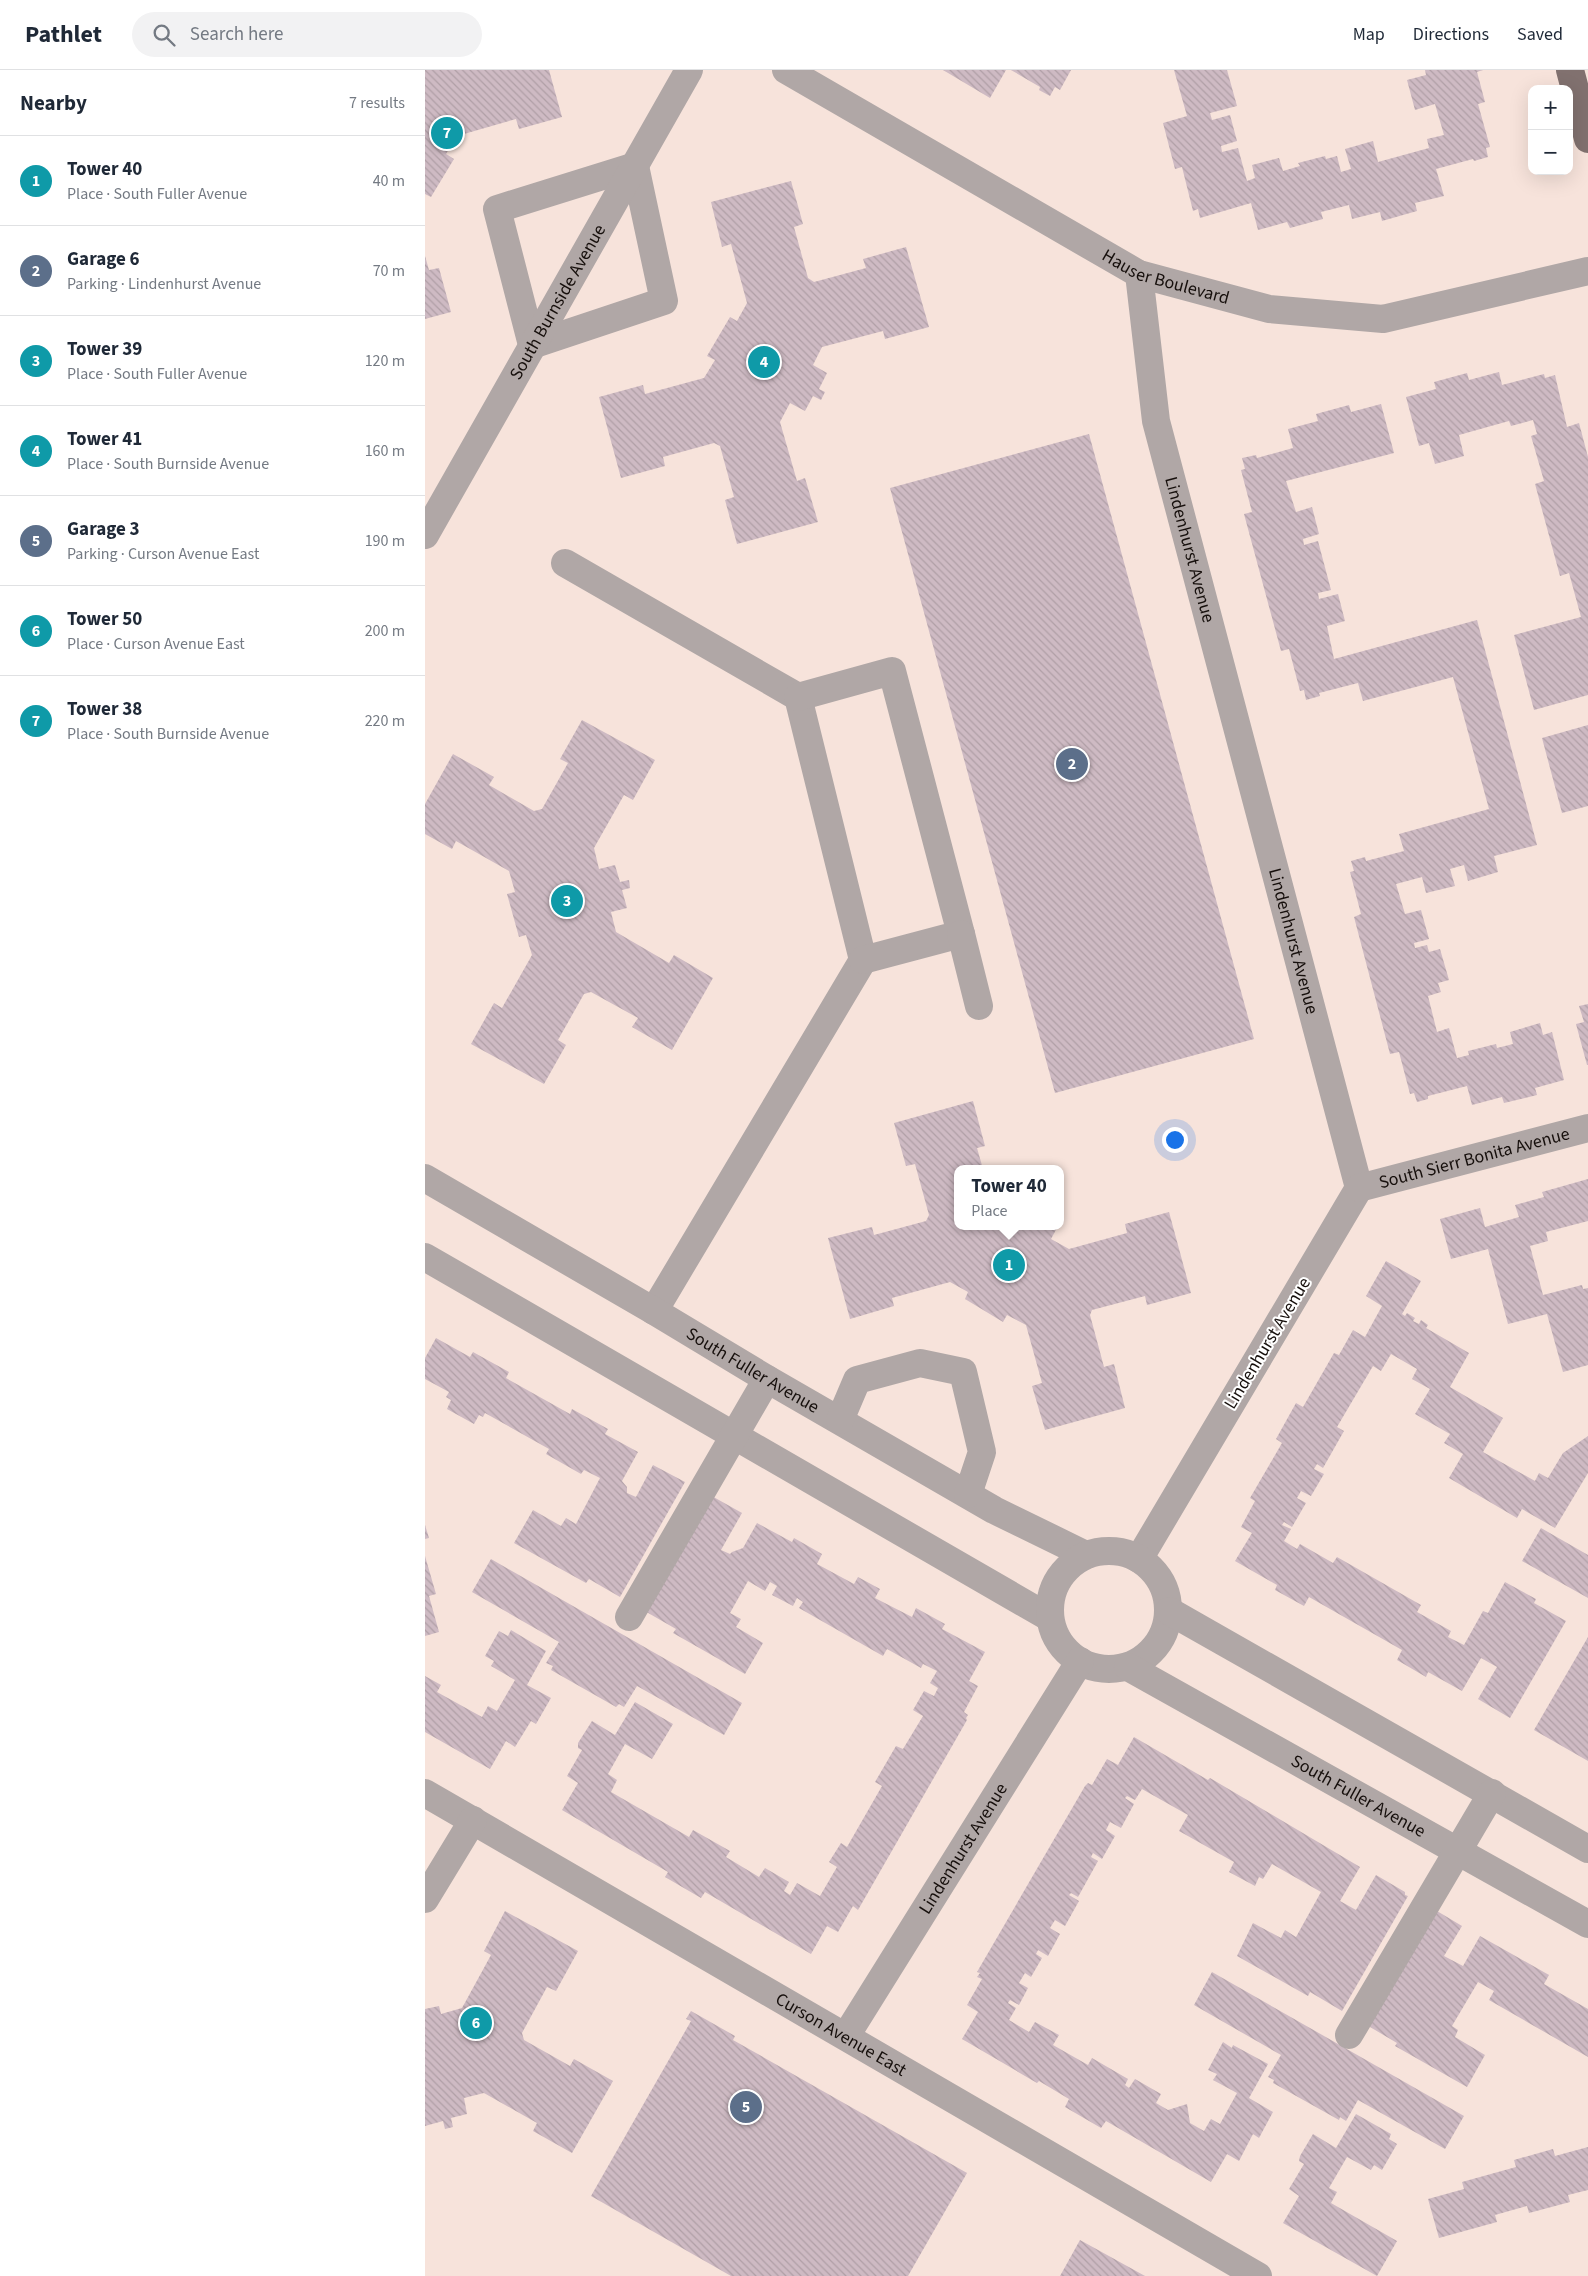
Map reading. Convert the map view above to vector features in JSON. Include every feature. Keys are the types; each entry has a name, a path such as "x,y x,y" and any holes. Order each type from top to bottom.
{"main road":[{"path":"1570,70 1588,139"}],"street":[{"name":"South Burnside Avenue","path":"425,534 689,70"},
{"name":"Hauser Boulevard","path":"786,70 1139,274 1269,309 1383,319 1588,271"},
{"path":"635,166 664,302 532,345 497,209 635,166"},
{"name":"Lindenhurst Avenue","path":"1139,274 1156,421 1359,1188 1139,1559"},
{"path":"565,563 798,697 892,671 979,1006"},
{"path":"798,697 863,960"},
{"path":"654,1311 863,960 961,934"},
{"name":"South Sierr Bonita Avenue","path":"1359,1188 1588,1128"},
{"name":"South Fuller Avenue","path":"425,1178 767,1379 995,1510 1086,1555"},
{"path":"425,1257 735,1434 1050,1618"},
{"path":"839,1420 857,1380 919,1362 963,1372 982,1452 968,1494"},
{"path":"629,1617 767,1379"},
{"path":"1102,1550 1120,1551 1139,1559 1150,1567 1160,1580 1167,1595 1169,1611 1167,1627 1159,1642 1146,1657 1127,1667 1106,1670 1086,1665 1069,1654 1056,1637 1050,1618 1051,1596 1060,1577 1071,1564 1086,1555 1102,1550"},
{"path":"1169,1611 1588,1849"},
{"name":"Lindenhurst Avenue","path":"846,2036 1079,1661"},
{"name":"South Fuller Avenue","path":"1127,1667 1588,1924"},
{"name":"Curson Avenue East","path":"425,1793 846,2036 1249,2273"},
{"path":"1349,2035 1492,1793"},
{"path":"425,1899 473,1820"}],"building":[{"path":"425,70 549,70 562,117 519,129 516,119 457,136 446,154 454,159 431,197 425,194"},
{"path":"943,70 1006,70 990,98"},
{"path":"1011,70 1071,70 1060,90 1055,87 1050,96 1039,90 1040,87"},
{"path":"1174,70 1227,70 1237,106 1210,113 1212,120 1230,115 1237,141 1221,146 1222,152 1238,148 1247,181 1255,178 1252,165 1279,158 1283,171 1300,166 1298,163 1325,156 1326,159 1337,156 1341,172 1351,169 1345,149 1373,141 1378,162 1429,148 1427,139 1444,135 1435,104 1415,110 1407,80 1426,75 1425,70 1483,70 1477,72 1485,102 1478,104 1490,147 1486,148 1488,157 1436,169 1444,196 1415,203 1417,211 1382,221 1380,212 1352,219 1349,205 1321,212 1323,219 1290,228 1287,222 1258,230 1251,203 1200,218 1198,209 1193,211 1182,167 1175,169 1163,123 1187,116"},
{"path":"791,181 803,224 794,227 808,278 814,282 866,268 863,259 906,247 929,327 885,339 883,331 822,347 813,365 827,373 819,389 825,392 821,400 813,396 805,411 790,403 780,422 797,481 805,478 818,522 737,544 725,500 734,497 720,446 714,443 663,457 665,466 621,478 599,397 643,385 645,394 704,378 715,360 707,356 730,317 737,321 747,303 731,244 722,247 711,202"},
{"path":"425,256 429,270 439,268 451,312 425,319"},
{"path":"1499,372 1502,385 1544,374 1545,378 1555,375 1567,427 1579,423 1588,457 1588,695 1534,710 1514,635 1581,617 1569,573 1560,576 1535,484 1544,481 1531,436 1537,434 1533,420 1511,426 1509,421 1459,435 1464,456 1435,464 1429,443 1419,446 1406,397 1436,389 1434,382 1467,373 1469,380"},
{"path":"1381,404 1394,453 1286,481 1296,512 1312,507 1319,534 1303,539 1304,545 1318,541 1331,590 1318,593 1319,599 1338,594 1345,621 1327,626 1334,659 1477,620 1537,845 1494,856 1498,872 1468,881 1464,865 1450,869 1455,886 1426,893 1422,877 1396,884 1405,914 1421,910 1429,939 1414,943 1415,948 1427,945 1429,952 1440,949 1449,980 1438,983 1441,992 1428,996 1437,1032 1449,1028 1457,1058 1469,1055 1468,1051 1496,1044 1497,1048 1513,1044 1510,1032 1540,1023 1543,1035 1552,1032 1564,1080 1535,1088 1537,1095 1504,1103 1502,1097 1472,1105 1467,1086 1428,1096 1428,1099 1417,1102 1414,1093 1410,1094 1399,1052 1390,1054 1354,917 1361,914 1350,872 1354,871 1351,861 1365,857 1366,861 1404,851 1399,834 1489,809 1453,677 1363,701 1358,683 1319,693 1320,696 1306,700 1304,690 1300,691 1289,649 1281,651 1244,514 1252,512 1241,470 1245,469 1242,458 1256,455 1257,458 1293,448 1288,429 1318,421 1316,414 1349,405 1351,412"},
{"path":"1089,434 1254,1039 1055,1093 890,488"},
{"path":"582,720 655,760 633,800 624,795 594,848 599,869 615,865 620,882 629,880 630,888 622,890 627,908 611,912 616,932 669,963 674,955 713,978 672,1050 632,1027 638,1018 591,992 584,994 558,1040 566,1045 544,1084 471,1044 494,1003 502,1008 532,955 526,935 519,937 507,894 515,892 509,871 456,841 452,849 425,834 425,804 453,754 494,777 489,785 534,811 542,809 568,763 560,759"},
{"path":"1588,725 1588,806 1562,813 1542,738"},
{"path":"1588,1004 1587,1065 1576,1024 1584,1022 1579,1006"},
{"path":"973,1101 985,1146 977,1148 982,1165 954,1165 954,1230 1056,1230 1051,1239 1069,1249 1127,1233 1125,1224 1169,1212 1191,1293 1147,1305 1145,1296 1092,1310 1090,1315 1104,1367 1114,1364 1125,1408 1045,1430 1032,1386 1042,1383 1026,1325 1007,1315 1003,1322 965,1299 968,1292 950,1282 892,1298 894,1306 850,1319 828,1238 872,1227 874,1235 926,1221 929,1215 915,1164 906,1166 894,1123"},
{"path":"1588,1179 1588,1221 1546,1232 1548,1241 1530,1246 1543,1295 1582,1285 1583,1289 1588,1288 1588,1365 1563,1372 1547,1314 1508,1324 1488,1249 1451,1259 1440,1219 1480,1208 1485,1227 1519,1217 1515,1205 1544,1197 1542,1192"},
{"path":"1386,1261 1421,1281 1402,1314 1405,1316 1407,1313 1415,1318 1413,1321 1419,1324 1421,1320 1428,1325 1426,1328 1469,1353 1450,1387 1503,1418 1483,1452 1535,1481 1539,1473 1548,1478 1563,1453 1588,1436 1588,1473 1555,1528 1522,1509 1517,1518 1449,1478 1463,1454 1444,1443 1450,1434 1415,1414 1430,1389 1412,1379 1417,1369 1391,1354 1381,1371 1373,1366 1337,1427 1344,1431 1323,1468 1317,1464 1314,1469 1324,1474 1311,1496 1301,1491 1297,1498 1306,1503 1292,1527 1284,1522 1282,1525 1291,1529 1284,1541 1297,1549 1300,1544 1333,1563 1337,1557 1421,1605 1417,1612 1451,1631 1448,1637 1464,1645 1483,1611 1488,1613 1505,1582 1536,1599 1534,1603 1566,1621 1510,1718 1478,1699 1497,1667 1481,1658 1462,1691 1428,1672 1426,1677 1397,1660 1402,1650 1309,1597 1304,1606 1275,1590 1277,1585 1235,1561 1252,1533 1241,1527 1255,1501 1250,1498 1282,1443 1276,1439 1296,1403 1303,1407 1334,1353 1339,1355 1353,1330 1365,1337 1382,1306 1366,1296"},
{"path":"436,1338 470,1357 473,1352 509,1372 506,1378 570,1414 572,1409 608,1429 605,1434 638,1452 622,1481 627,1487 627,1493 636,1497 653,1465 685,1482 620,1597 589,1579 586,1583 514,1543 533,1510 561,1526 566,1518 576,1524 600,1478 584,1470 581,1474 546,1454 549,1449 485,1413 483,1417 479,1415 474,1424 447,1409 451,1400 446,1397 449,1392 425,1379 425,1358"},
{"path":"710,1495 742,1513 721,1550 730,1554 743,1548 757,1523 792,1542 794,1538 822,1554 817,1564 854,1584 858,1577 880,1589 875,1598 912,1617 916,1608 945,1624 942,1629 985,1652 969,1681 978,1686 964,1712 968,1715 967,1720 858,1910 853,1906 838,1932 827,1926 811,1954 705,1892 701,1898 665,1877 668,1872 562,1810 578,1783 567,1776 582,1750 578,1748 578,1743 592,1721 615,1735 635,1702 673,1724 652,1759 625,1744 608,1774 617,1780 611,1792 689,1837 693,1830 730,1851 726,1857 759,1877 765,1868 789,1882 784,1891 790,1895 797,1883 820,1896 837,1867 829,1862 841,1843 847,1847 882,1786 875,1782 896,1746 903,1749 923,1716 913,1710 924,1691 934,1696 938,1688 930,1683 937,1671 923,1664 921,1668 887,1649 883,1656 799,1608 803,1602 797,1598 793,1606 772,1595 777,1586 770,1582 765,1591 748,1581 730,1613 741,1619 736,1627 763,1643 745,1674 673,1633 676,1629 643,1610"},
{"path":"425,1525 429,1538 425,1539"},
{"path":"1541,1528 1588,1555 1588,1598 1522,1561"},
{"path":"425,1556 436,1594 429,1596 439,1632 425,1636"},
{"path":"491,1559 742,1703 724,1735 637,1686 624,1707 619,1704 616,1707 551,1670 553,1666 546,1663 559,1642 472,1592"},
{"path":"511,1630 546,1651 527,1685 551,1698 536,1724 531,1721 515,1747 506,1741 490,1769 425,1732 425,1676 441,1685 437,1692 482,1717 488,1706 497,1711 515,1680 491,1666 494,1661 485,1656 499,1631 508,1636"},
{"path":"1588,1637 1588,1761 1534,1730"},
{"path":"1134,1737 1208,1780 1210,1778 1360,1867 1340,1901 1356,1910 1376,1875 1405,1892 1405,1895 1408,1896 1342,2011 1310,1992 1308,1996 1237,1956 1253,1923 1281,1938 1285,1930 1296,1937 1321,1892 1272,1864 1263,1879 1259,1877 1255,1886 1229,1872 1234,1862 1179,1831 1188,1815 1142,1789 1135,1800 1127,1796 1125,1798 1134,1804 1121,1828 1110,1822 1106,1830 1115,1836 1102,1859 1093,1853 1091,1857 1098,1861 1078,1897 1071,1893 1069,1895 1079,1901 1065,1926 1055,1920 1050,1928 1060,1934 1048,1956 1038,1950 1036,1954 1042,1958 1031,1977 1025,1973 1019,1983 1028,1988 1019,2005 1010,2000 1008,2003 1016,2008 1009,2020 1029,2032 1035,2022 1059,2035 1053,2045 1088,2065 1092,2058 1128,2079 1125,2085 1129,2088 1135,2079 1161,2094 1156,2103 1168,2110 1187,2104 1190,2123 1204,2131 1211,2119 1220,2124 1237,2093 1213,2080 1217,2074 1208,2070 1223,2042 1232,2048 1233,2045 1268,2064 1249,2098 1273,2112 1259,2138 1253,2134 1239,2161 1227,2154 1211,2182 1106,2121 1101,2128 1065,2107 1069,2099 1039,2081 1037,2083 962,2039 978,2012 967,2005 982,1979 977,1977 980,1973 977,1972 1085,1786 1088,1783 1092,1785 1107,1759 1118,1765"},
{"path":"1432,1908 1462,1926 1444,1956 1463,1966 1480,1936 1549,1975 1544,1984 1588,2009 1588,2057 1489,2000 1494,1991 1478,1982 1452,2026 1458,2030 1455,2037 1485,2055 1467,2087 1395,2046 1397,2043 1365,2024"},
{"path":"505,1911 578,1951 556,1991 547,1987 522,2033 524,2040 570,2066 574,2059 613,2081 572,2153 533,2131 537,2123 484,2093 464,2098 467,2114 451,2118 453,2127 445,2129 443,2121 425,2126 425,2009 439,2006 441,2014 462,2008 491,1955 484,1951"},
{"path":"1212,1972 1464,2116 1445,2149 1358,2100 1346,2121 1340,2117 1339,2120 1273,2083 1274,2080 1268,2077 1281,2055 1194,2005"},
{"path":"691,2011 735,2036 733,2040 967,2173 908,2276 731,2276 591,2196 691,2021 686,2019"},
{"path":"1356,2114 1391,2134 1389,2139 1397,2144 1382,2170 1374,2165 1371,2170 1347,2157 1329,2188 1337,2192 1331,2203 1397,2241 1377,2276 1283,2223 1299,2196 1289,2189 1304,2164 1299,2161 1300,2156 1313,2134 1336,2148"},
{"path":"1588,2147 1588,2190 1568,2195 1570,2202 1529,2213 1527,2206 1495,2215 1497,2222 1439,2238 1428,2199 1464,2189 1462,2182 1516,2167 1514,2160 1553,2149 1555,2156"},
{"path":"1080,2240 1145,2276 1060,2276"}],"place":[{"name":"Tower 38","path":"447,133"},
{"name":"Tower 41","path":"764,362"},
{"name":"Garage 6","path":"1072,764"},
{"name":"Tower 39","path":"567,901"},
{"name":"Tower 40","path":"1009,1265"},
{"name":"Tower 50","path":"476,2023"},
{"name":"Garage 3","path":"746,2107"}]}
